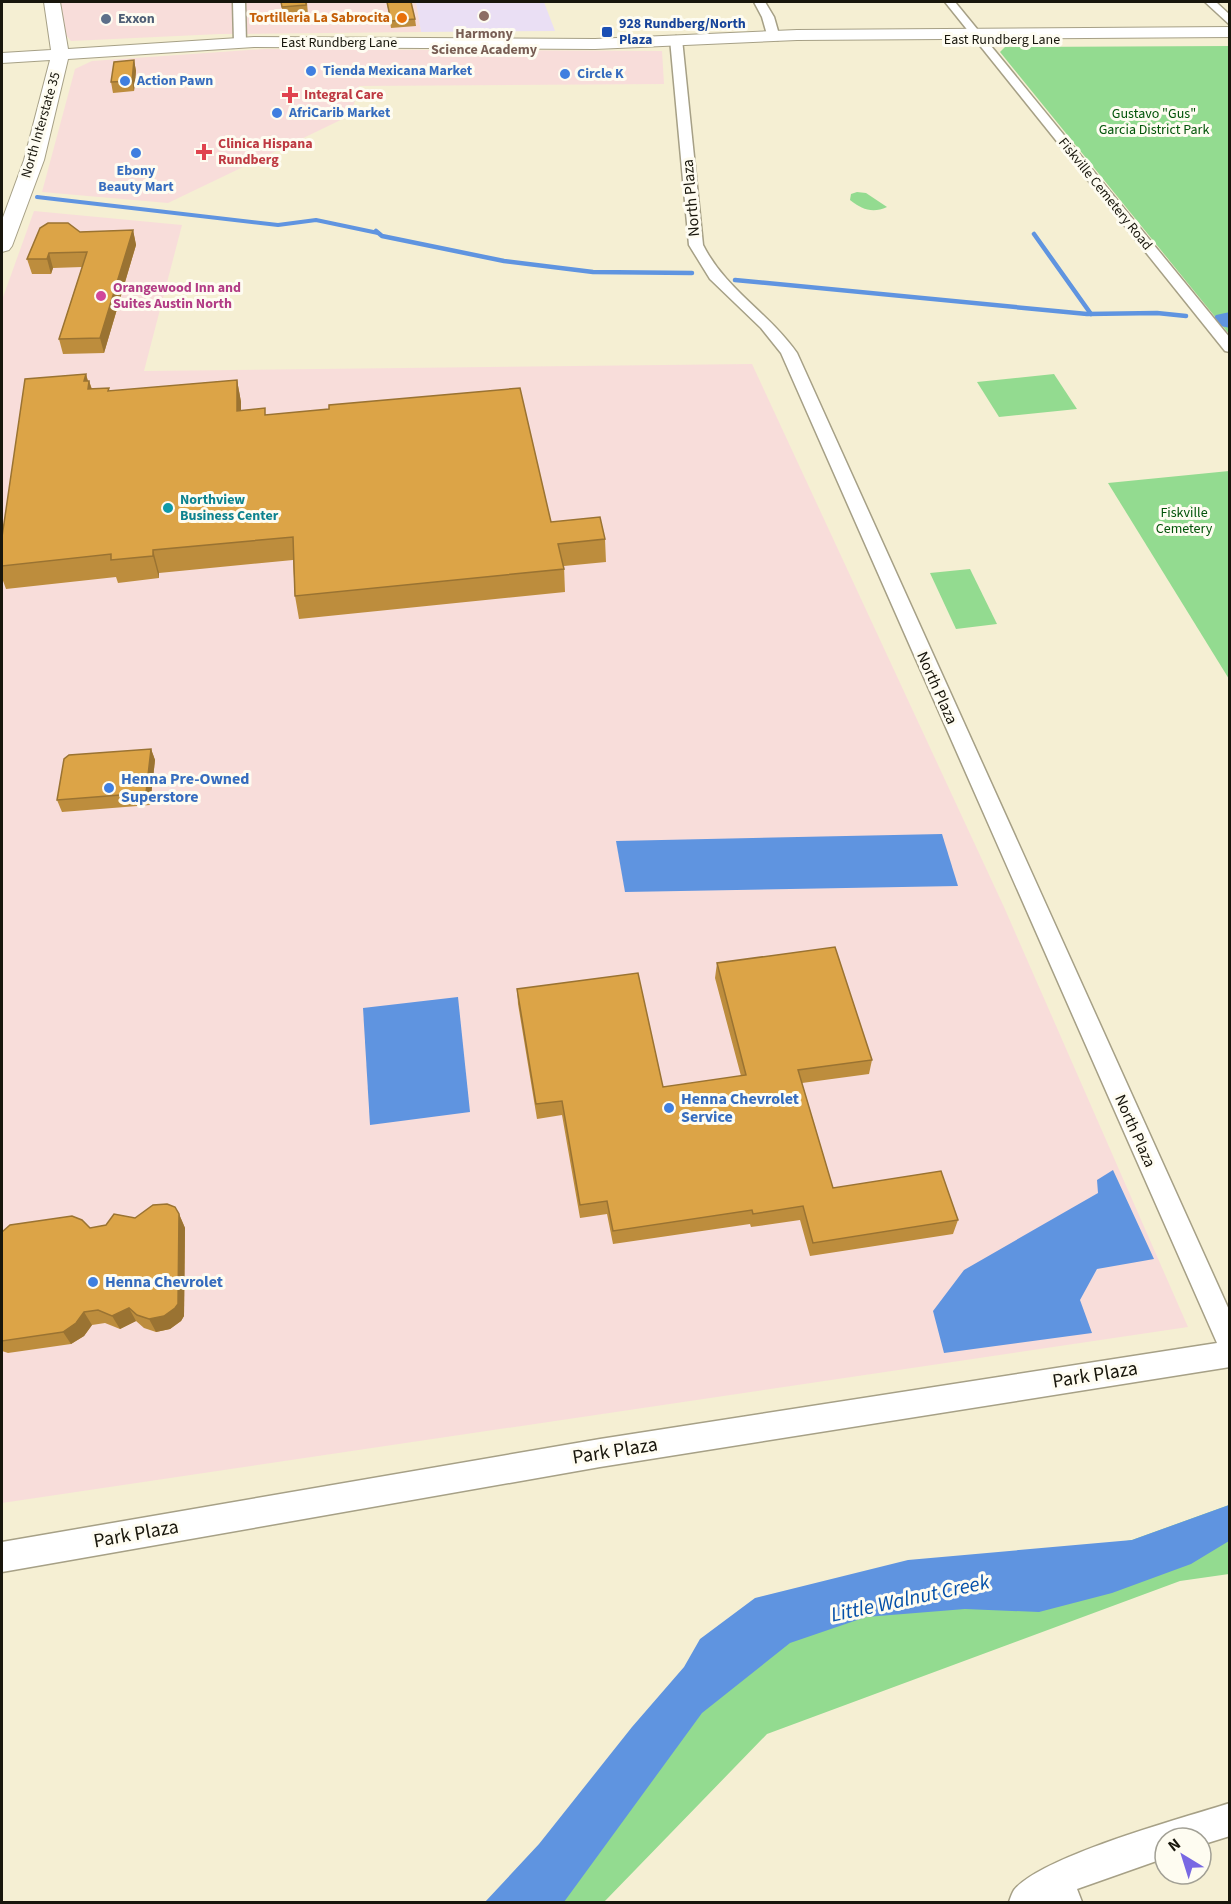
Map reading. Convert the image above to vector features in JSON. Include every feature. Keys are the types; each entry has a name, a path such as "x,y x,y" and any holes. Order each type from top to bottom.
{"main road":[{"name":"North Interstate 35","path":"2,246 34,160 60,51 49,25 52,2"},
{"name":"East Rundberg Lane","path":"2,58 60,51 241,40 645,44 676,39 774,38 798,42 1230,32"},
{"name":"East Rundberg Lane","path":"978,38 1230,39"},
{"name":"East Rundberg Lane","path":"5,45 60,51 111,52 241,40"},
{"path":"2,68 26,71 53,82 77,61 111,52"}],"street":[{"path":"239,2 241,40"},
{"path":"759,2 768,17 774,38"},
{"name":"Fiskville Cemetery Road","path":"950,2 1230,348"},
{"path":"1210,2 1230,22"},
{"name":"North Plaza","path":"676,39 696,245 700,258 717,281 769,324 789,352 1230,1343"},
{"name":"Park Plaza","path":"2,1557 612,1451 1230,1354"},
{"path":"1211,1826 1230,1820"},
{"path":"1026,1902 1061,1891 1101,1862 1153,1845"}],"shaded area":[{"path":"60,2 416,2 421,32 220,34 71,41 65,34"},
{"name":"Harmony Science Academy","path":"416,2 544,2 555,31 421,32"},
{"path":"265,49 662,51 664,84 359,86 351,115 168,203 42,192 75,69 92,61"},
{"path":"34,211 182,225 144,371 752,364 1004,907 1188,1327 2,1503 2,300"}],"green space":[{"name":"Gustavo \"Gus\" Garcia District Park","path":"1230,46 1229,334 1000,52 1005,47"},
{"path":"866,193 887,207 867,210 859,206 850,200 851,194"},
{"path":"1054,374 1077,409 999,417 977,382"},
{"name":"Fiskville Cemetery","path":"1230,471 1229,679 1108,483"},
{"path":"970,569 997,624 956,629 930,573"},
{"path":"1229,1505 1229,1574 1180,1581 767,1734 604,1902 505,1902 741,1611 1132,1540"}],"water":[{"path":"942,834 958,886 625,892 616,841"},
{"path":"458,997 470,1112 370,1125 363,1008"},
{"path":"1113,1170 1154,1259 1097,1269 1080,1300 1092,1333 944,1353 933,1311 964,1270 1098,1193 1097,1180"},
{"name":"Little Walnut Creek","path":"1229,1505 1229,1541 1191,1564 1112,1593 1039,1612 965,1609 866,1617 790,1643 702,1713 564,1902 485,1902 539,1844 632,1727 684,1667 700,1639 755,1598 908,1560 1132,1540"}],"building":[{"path":"281,2 306,2 306,5 282,7"},
{"name":"Tortilleria La Sabrocita","path":"387,2 411,2 415,19 391,21"},
{"path":"134,60 132,81 111,82 114,62"},
{"name":"Orangewood Inn and Suites Austin North","path":"48,223 68,223 80,232 133,230 100,338 59,339 87,252 49,253 47,259 27,259 40,228"},
{"name":"Northview Business Center","path":"86,374 84,381 89,381 88,389 109,388 108,391 237,380 237,411 265,408 265,415 329,409 329,405 520,388 551,522 600,517 605,539 558,544 564,569 295,596 293,537 153,550 153,556 111,560 111,554 2,566 2,537 25,379"},
{"name":"Henna Pre-Owned Superstore","path":"151,749 146,793 57,800 64,759 69,755"},
{"name":"Henna Chevrolet Service","path":"835,947 872,1060 798,1070 833,1188 941,1171 958,1220 813,1243 803,1206 753,1214 752,1210 613,1231 607,1201 580,1205 562,1101 536,1104 517,989 638,973 663,1087 746,1075 717,963"},
{"name":"Henna Chevrolet","path":"167,1204 175,1207 179,1214 178,1304 175,1308 164,1316 149,1319 137,1315 129,1308 112,1316 98,1310 84,1312 76,1323 63,1332 2,1341 2,1232 10,1225 72,1216 82,1220 90,1228 106,1225 114,1214 135,1218 153,1205"}],"waterway":[{"path":"37,197 278,225 316,220 378,233"},
{"path":"376,231 382,236 504,261 593,272 692,273"},
{"path":"1034,234 1091,314"},
{"path":"735,280 1091,314"},
{"path":"1091,314 1157,313 1186,316"},
{"path":"1225,320 1230,320"}],"place":[{"name":"Harmony Science Academy","path":"484,16"},
{"name":"Tortilleria La Sabrocita","path":"402,18"},
{"name":"Exxon","path":"106,19"},
{"name":"928 Rundberg/North Plaza","path":"607,32"},
{"name":"Tienda Mexicana Market","path":"311,71"},
{"name":"Circle K","path":"565,74"},
{"name":"Action Pawn","path":"125,81"},
{"name":"Integral Care","path":"290,95"},
{"name":"AfriCarib Market","path":"277,113"},
{"name":"Clinica Hispana Rundberg","path":"204,152"},
{"name":"Ebony Beauty Mart","path":"136,153"},
{"name":"Orangewood Inn and Suites Austin North","path":"101,296"},
{"name":"Northview Business Center","path":"168,508"},
{"name":"Henna Pre-Owned Superstore","path":"109,788"},
{"name":"Henna Chevrolet Service","path":"669,1108"},
{"name":"Henna Chevrolet","path":"93,1282"}]}
